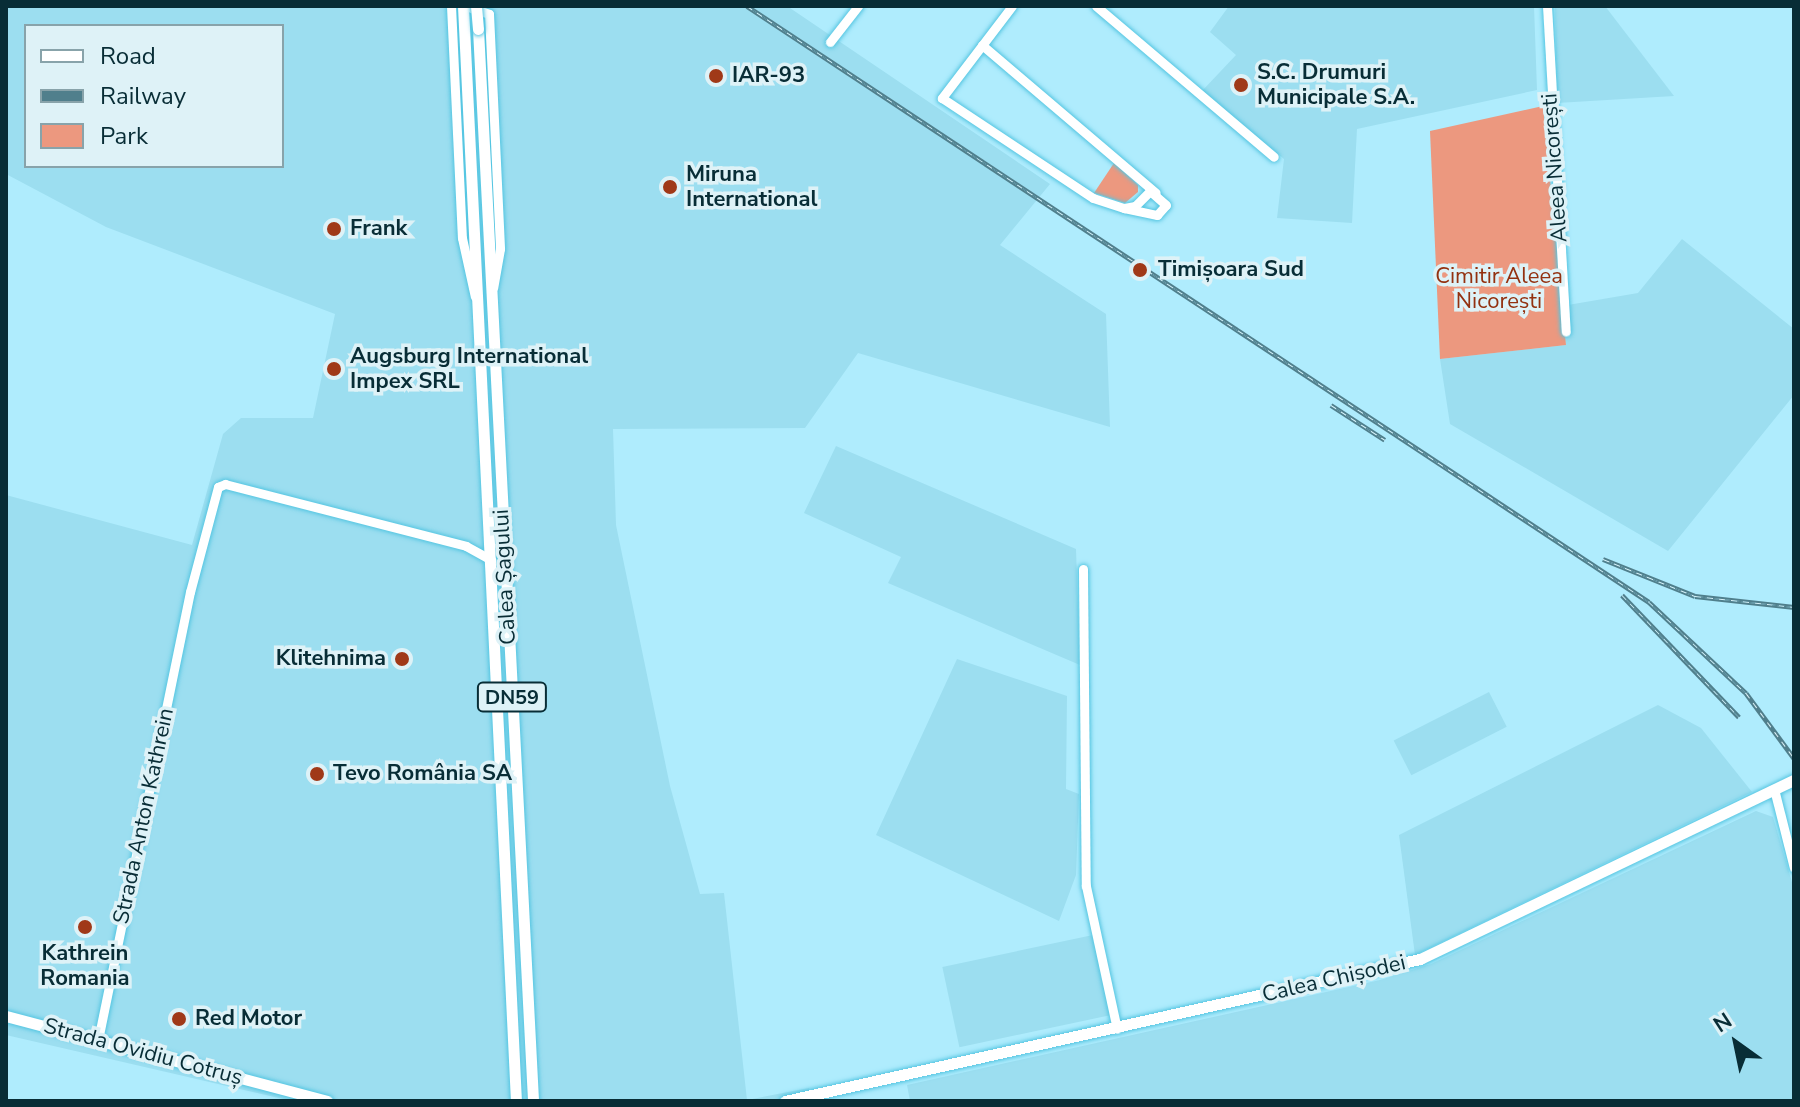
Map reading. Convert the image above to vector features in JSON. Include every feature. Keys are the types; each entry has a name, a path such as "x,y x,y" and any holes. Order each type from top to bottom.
{"main road":[{"name":"Calea Șagului","path":"464,6 516,1101"},
{"name":"Calea Șagului","path":"476,6 533,1101"},
{"name":"Calea Chișodei","path":"785,1101 1420,959 1794,780"},
{"name":"Strada Ovidiu Cotruș","path":"6,1016 327,1101"}],"street":[{"name":"Calea Șagului","path":"451,6 462,238 478,306"},
{"name":"Calea Șagului","path":"464,6 489,14 500,249 491,294"},
{"path":"830,42 858,6"},
{"path":"982,45 1157,193 1165,210 1146,214 1083,193 942,98 982,45 1012,6"},
{"path":"1096,6 1274,157"},
{"name":"Aleea Nicorești","path":"1547,6 1566,331"},
{"path":"1142,182 1140,198 1146,214"},
{"path":"1124,208 1140,198 1157,193"},
{"name":"Strada Anton Kathrein","path":"98,1040 190,592 221,484 466,546"},
{"path":"466,546 490,535"},
{"path":"466,546 491,560"},
{"path":"1083,569 1086,886 1117,1029"},
{"path":"1774,789 1794,868"}],"shaded area":[{"path":"6,6 787,6 1050,184 1000,245 1106,314 1110,427 858,353 805,428 613,429 616,525 670,786 700,894 724,893 747,1100 809,1088 812,1101 292,1101 6,1035 6,495 192,545 223,434 241,418 313,418 335,314 106,227 6,174"},
{"path":"1229,6 1534,6 1537,90 1357,129 1352,223 1277,218 1284,159 1202,91 1236,55 1210,32"},
{"path":"1555,6 1605,6 1674,96 1557,103"},
{"path":"1682,239 1794,329 1794,395 1668,551 1450,424 1440,359 1566,345 1562,306 1638,293"},
{"path":"836,446 1076,549 1080,665 888,583 901,557 804,513"},
{"path":"957,659 1067,696 1066,789 1079,794 1076,875 1059,921 876,835"},
{"path":"1489,692 1507,727 1411,775 1394,741"},
{"path":"1658,705 1701,728 1752,792 1415,955 1399,835"},
{"path":"1756,811 1773,817 1794,889 1794,1101 910,1101 907,1085 1380,980 1431,964"},
{"path":"1093,935 1110,1015 959,1047 942,967"}],"green space":[{"name":"Cimitir Aleea Nicorești","path":"1543,106 1566,345 1440,359 1430,131"},
{"path":"1114,163 1138,185 1138,192 1125,203 1094,193"}],"railway":[{"path":"747,6 1649,602 1746,693 1794,758"},
{"path":"1331,405 1385,440"},
{"path":"1603,559 1695,596 1794,607"},
{"path":"1622,595 1739,717"}],"place":[{"name":"IAR-93","path":"716,76"},
{"name":"S.C. Drumuri Municipale S.A.","path":"1241,85"},
{"name":"Miruna International","path":"670,187"},
{"name":"Frank","path":"334,229"},
{"name":"Timișoara Sud","path":"1140,270"},
{"name":"Augsburg International Impex SRL","path":"334,369"},
{"name":"Klitehnima","path":"402,659"},
{"name":"Tevo România SA","path":"317,774"},
{"name":"Kathrein Romania","path":"85,927"},
{"name":"Red Motor","path":"179,1019"}]}
